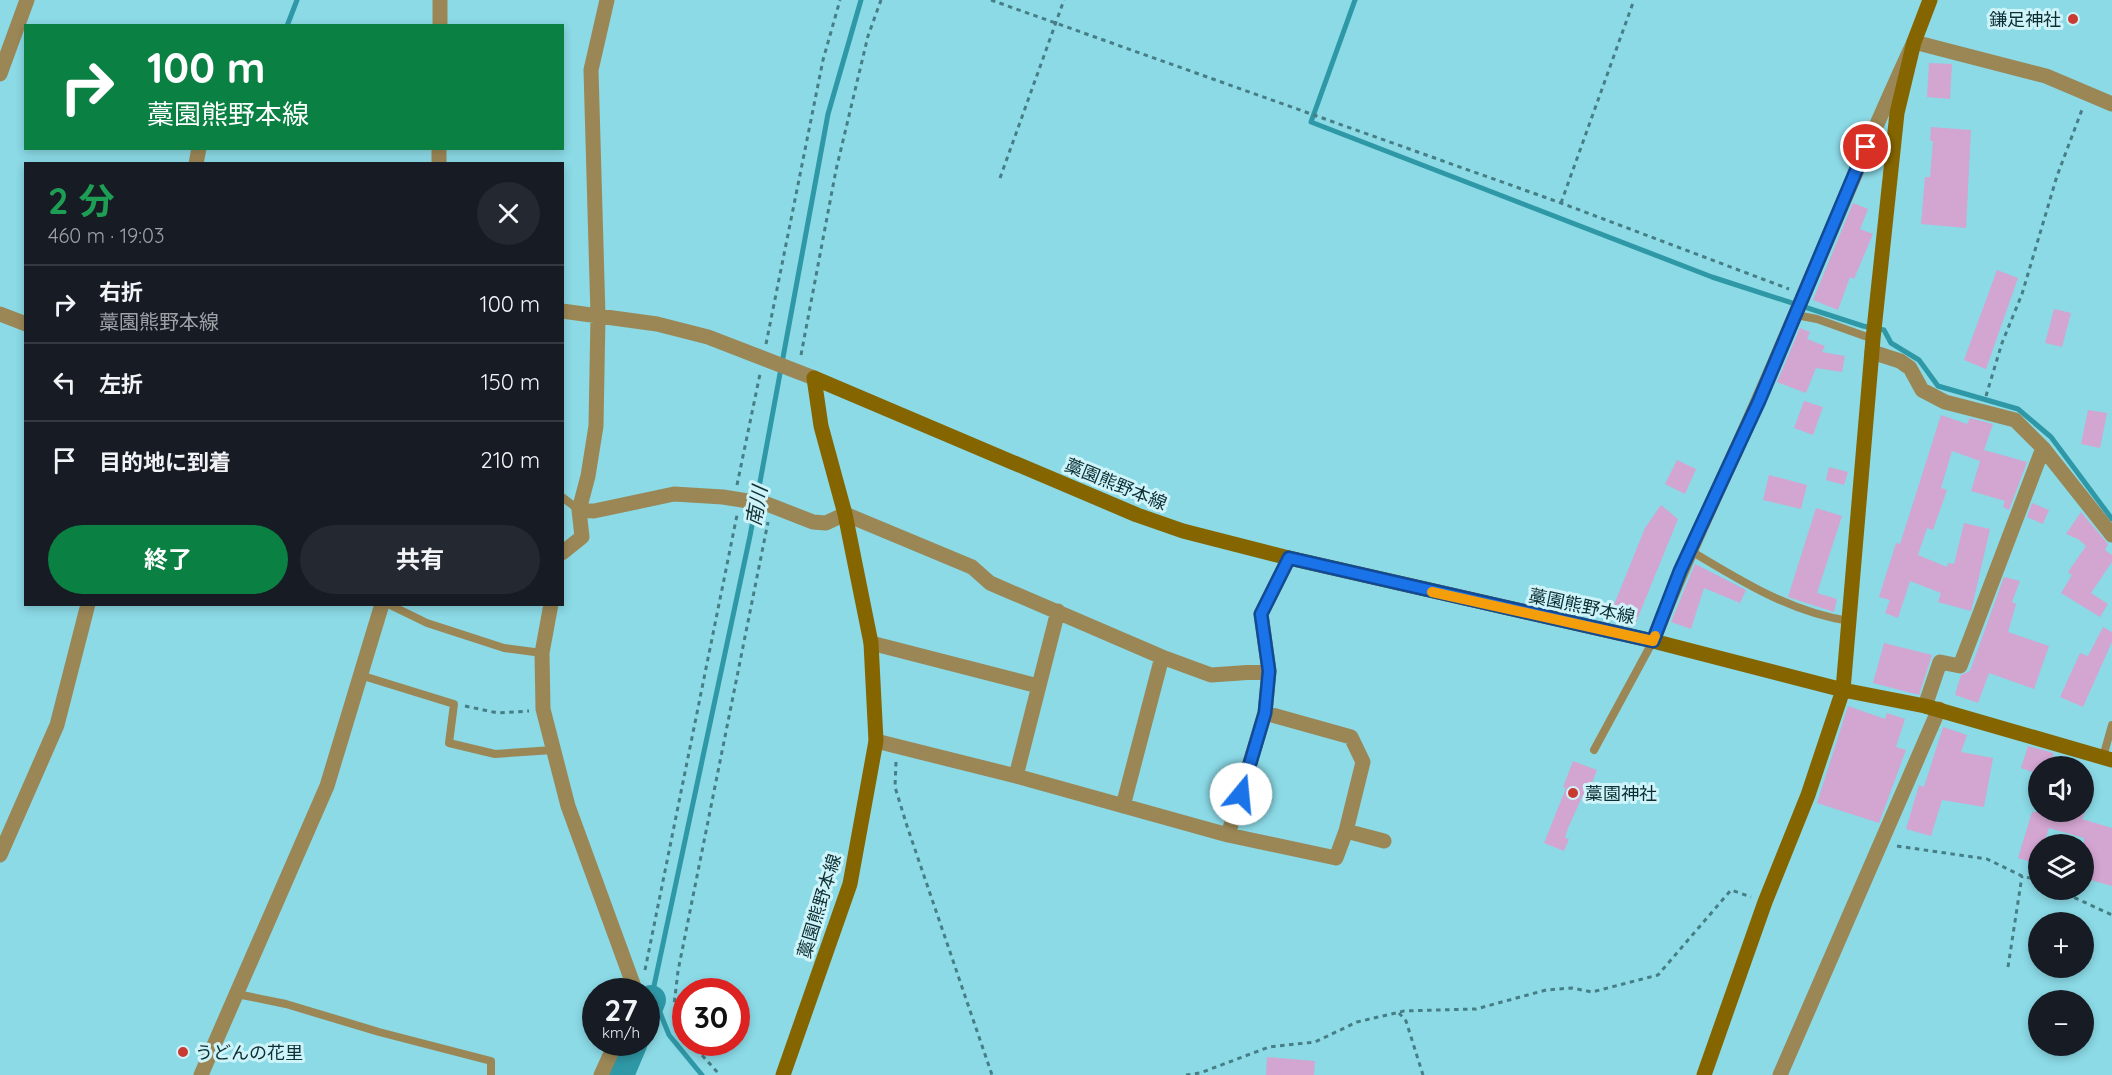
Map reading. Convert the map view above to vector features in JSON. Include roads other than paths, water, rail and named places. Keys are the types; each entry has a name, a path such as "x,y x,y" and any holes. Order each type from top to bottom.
{"main road":[{"path":"1704,1075 1765,902 1808,795 1843,690 1872,345 1897,113 1914,42 1930,0"},
{"name":"藁園熊野本線","path":"783,1075 850,884 876,741 871,643 845,514 821,426 814,378"},
{"name":"藁園熊野本線","path":"814,378 1137,515 1183,531 1289,558 1653,641 1843,690 1932,707 2108,758"}],"street":[{"path":"0,74 21,31 27,0"},
{"path":"440,24 441,0"},
{"path":"564,551 582,537 579,510 588,476 596,426 598,316 591,70 607,0"},
{"path":"1653,641 1680,571 1796,315 1875,126 1914,42 2046,75 2112,104"},
{"path":"564,311 657,324 708,337 814,378"},
{"path":"0,314 24,323"},
{"path":"1872,345 1910,368 1922,390 1945,402 2015,420 2043,448 2112,535"},
{"path":"1780,1075 1881,843 1932,707 1940,662 1960,666 2043,448"},
{"path":"579,510 594,511 674,494 769,506 813,522 826,523 845,514 972,567 990,583 1161,657 1211,675 1269,671"},
{"path":"1228,835 1265,713 1269,671 1261,614 1289,558"},
{"path":"0,855 57,725 87,606"},
{"path":"201,1075 327,786 381,606"},
{"path":"551,606 542,653 543,709 568,806 631,978"},
{"path":"1016,776 1058,611"},
{"path":"871,643 1038,686"},
{"path":"1123,806 1161,657"},
{"path":"876,741 896,748 1016,776 1228,835 1336,858 1346,831 1363,762 1351,736 1265,713"},
{"path":"1346,831 1384,841"},
{"path":"601,1075 610,1056"}],"lane":[{"path":"1796,315 1817,319 1872,345"},
{"path":"564,499 579,510"},
{"path":"1691,551 1754,588 1807,612 1849,621"},
{"path":"392,606 427,623 504,648 542,653"},
{"path":"1594,750 1653,641"},
{"path":"360,675 454,704 449,743 495,754 553,750"},
{"path":"2108,758 2112,724"},
{"path":"237,994 286,1004 380,1032 483,1058 491,1061 491,1075"}],"waterway":[{"path":"288,24 297,0"},
{"name":"南川","path":"702,1075 669,1035 657,1005 651,1000 750,536 828,114 861,0"},
{"path":"1355,0 1311,122 1712,277 1863,326 1884,330 1891,343 1919,360 1938,386 2018,409 2051,437 2112,519"},
{"name":"南川","path":"619,1075 627,1056"}],"place":[{"name":"鎌足神社","path":"2073,19"},
{"name":"藁園神社","path":"1573,793"},
{"name":"うどんの花里","path":"183,1052"}]}
